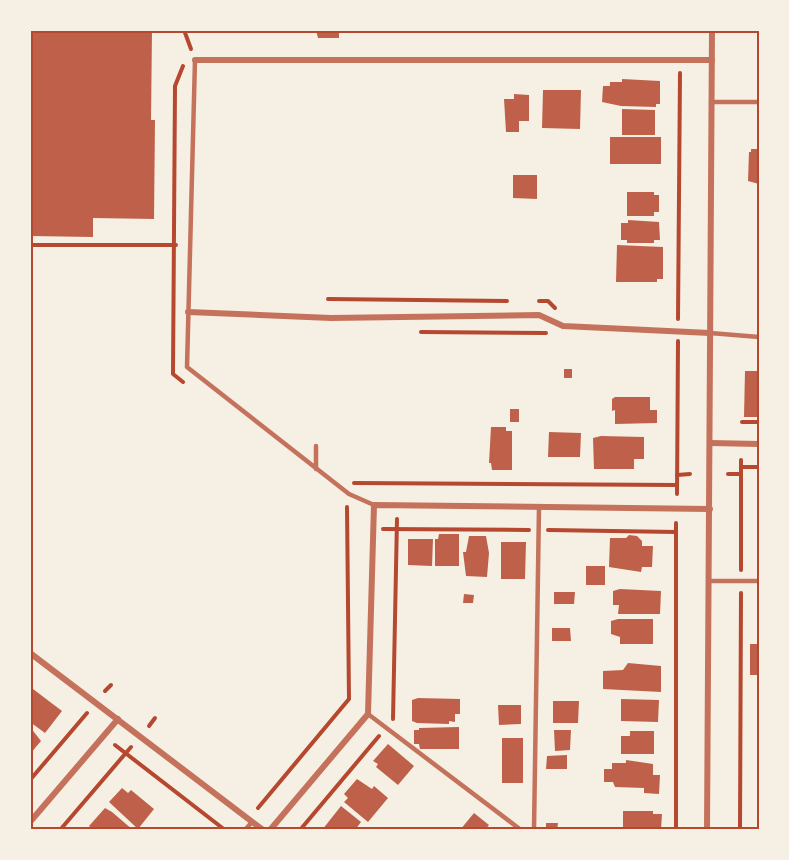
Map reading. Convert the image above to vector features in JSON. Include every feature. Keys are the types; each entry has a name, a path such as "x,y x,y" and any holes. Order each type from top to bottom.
{"street":[{"path":"707,830 712,30"},
{"path":"194,57 712,60"},
{"path":"188,312 331,318 539,315 563,326 710,333"},
{"path":"710,443 759,444"},
{"path":"270,830 368,714 375,505 710,509"},
{"path":"30,653 263,830"},
{"path":"30,822 118,719"}],"lane":[{"path":"194,57 187,367 349,494 375,505"},
{"path":"711,102 759,102"},
{"path":"710,333 759,336"},
{"path":"316,446 316,469"},
{"path":"534,830 539,507"},
{"path":"709,581 759,581"},
{"path":"368,714 521,830"},
{"path":"245,830 252,822"}],"path":[{"path":"184,30 194,57 182,67 175,86 173,374 191,388"},
{"path":"677,494 680,73"},
{"path":"30,244 190,245"},
{"path":"420,332 548,333 555,336"},
{"path":"742,422 759,422"},
{"path":"740,830 741,460"},
{"path":"741,467 759,467"},
{"path":"677,474 690,474"},
{"path":"728,474 741,474"},
{"path":"349,483 677,485"},
{"path":"397,483 397,492"},
{"path":"258,808 349,699 348,508 339,501"},
{"path":"676,523 676,830"},
{"path":"105,691 111,685"},
{"path":"30,780 87,713"},
{"path":"149,726 155,718"},
{"path":"115,745 225,830"},
{"path":"60,830 131,747"},
{"path":"294,824 302,830"}],"building":[{"path":"30,30 152,30 151,120 155,120 154,219 93,218 93,237 30,236"},
{"path":"316,30 339,30 339,38 318,38"},
{"path":"622,79 660,81 660,104 656,104 656,107 621,106 602,102 603,86 610,86 610,82 622,82"},
{"path":"543,90 581,90 580,129 542,128"},
{"path":"514,94 529,95 529,121 519,121 519,132 506,132 504,99 514,99"},
{"path":"622,109 655,110 655,135 622,135"},
{"path":"610,137 661,137 661,164 610,164"},
{"path":"751,149 759,149 759,184 748,181"},
{"path":"513,175 537,175 537,199 513,198"},
{"path":"627,192 654,192 654,195 659,195 659,212 654,212 654,216 627,216"},
{"path":"628,220 659,222 660,240 654,240 654,243 627,243 627,240 621,240 621,223 628,223"},
{"path":"617,245 663,247 663,279 657,279 657,282 616,282"},
{"path":"564,369 572,369 572,378 564,378"},
{"path":"745,371 759,371 759,417 744,417"},
{"path":"615,397 650,397 650,410 657,410 657,423 615,424 612,399"},
{"path":"510,409 519,409 519,422 510,422"},
{"path":"491,427 506,427 506,431 512,431 512,470 492,470 491,463 489,463"},
{"path":"549,432 581,433 580,457 548,457"},
{"path":"601,436 644,437 644,459 634,459 634,469 594,469 593,438"},
{"path":"439,534 459,534 459,566 435,566 435,539 438,539"},
{"path":"629,535 637,536 642,541 642,546 653,546 652,567 642,567 641,572 609,567 610,538 626,538"},
{"path":"469,536 486,536 489,553 487,577 466,576 463,552 466,552"},
{"path":"408,539 433,539 432,566 408,565"},
{"path":"501,542 526,542 525,579 501,579"},
{"path":"586,566 605,566 605,585 586,585"},
{"path":"620,589 661,591 660,614 618,614 619,605 613,605 613,591"},
{"path":"554,592 575,592 574,604 554,604"},
{"path":"464,594 474,595 473,603 463,603"},
{"path":"653,619 653,644 620,644 620,637 611,634 611,621"},
{"path":"552,628 570,628 571,641 552,641"},
{"path":"750,644 759,644 759,675 750,675"},
{"path":"628,663 661,666 661,692 603,689 603,671 623,670"},
{"path":"33,689 62,711 45,733 30,722 30,693"},
{"path":"418,698 460,699 460,714 455,714 455,722 449,721 449,724 417,723 412,721 412,700"},
{"path":"621,699 659,700 658,722 621,721"},
{"path":"553,701 579,701 578,723 553,723"},
{"path":"498,705 521,705 521,724 499,725"},
{"path":"30,727 41,741 30,754"},
{"path":"459,727 459,749 420,749 419,744 414,744 414,730 419,730 419,728"},
{"path":"554,730 571,730 570,750 555,751"},
{"path":"630,731 654,731 654,754 621,754 621,736 630,736"},
{"path":"502,738 523,738 523,783 502,783"},
{"path":"388,744 414,766 398,785 376,767 378,764 373,761"},
{"path":"567,755 567,769 546,769 547,756"},
{"path":"626,760 653,764 653,775 660,775 659,794 644,793 644,788 615,787 613,782 604,782 604,769 612,769 612,763 626,763"},
{"path":"357,779 372,789 374,786 388,798 368,822 344,802 348,798 344,794"},
{"path":"122,788 128,793 131,790 154,809 138,829 109,802"},
{"path":"341,806 361,822 355,830 322,830"},
{"path":"105,808 133,830 94,830 89,826"},
{"path":"623,811 653,811 653,814 662,814 661,830 623,830"},
{"path":"474,813 489,825 485,830 460,830"},
{"path":"546,823 558,823 557,830 546,830"}]}
